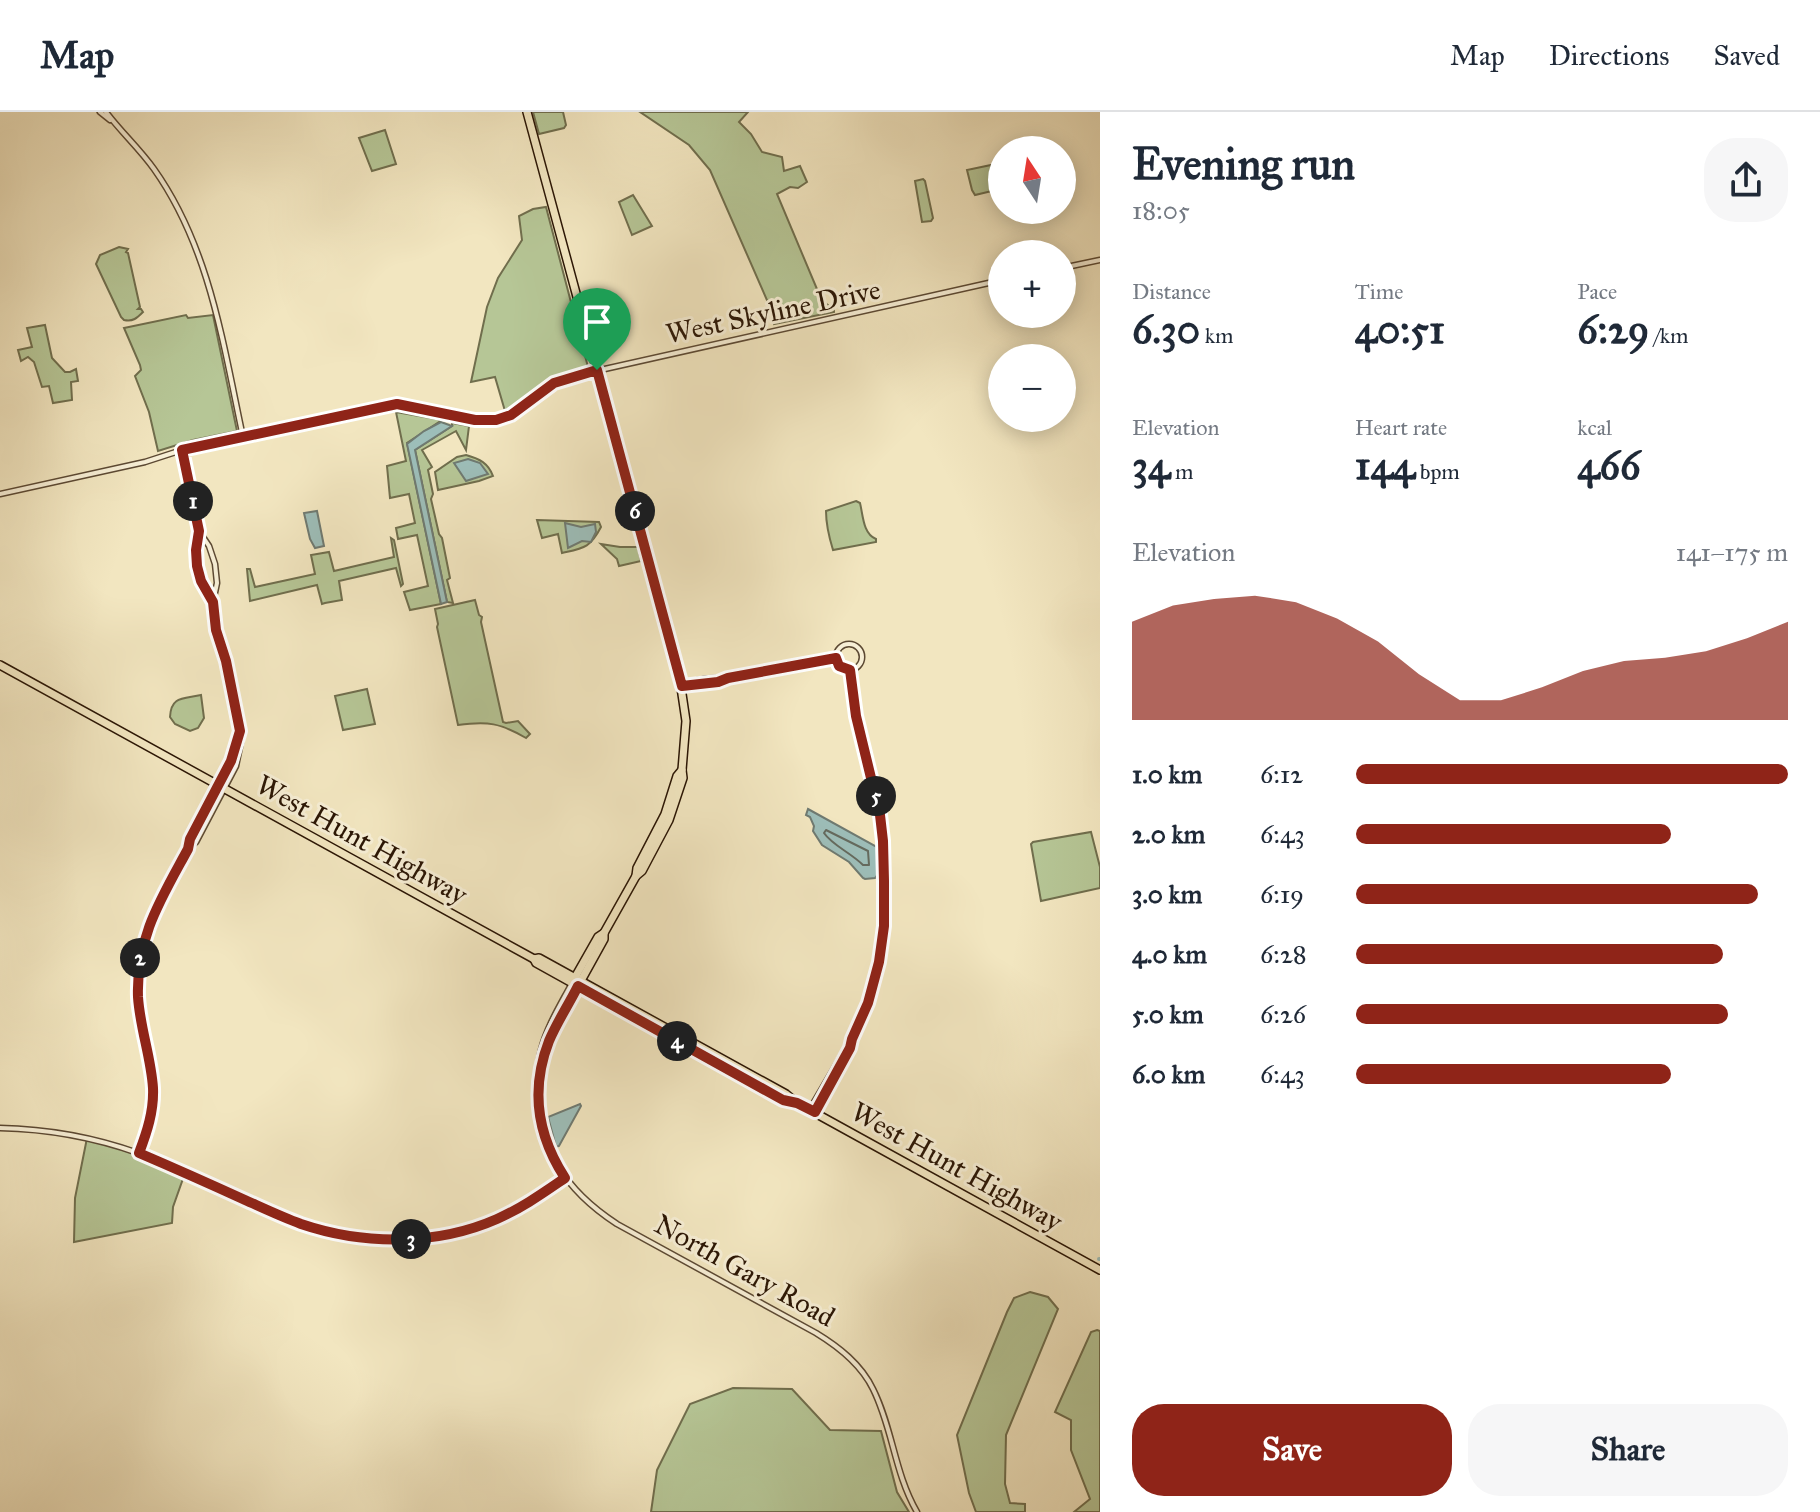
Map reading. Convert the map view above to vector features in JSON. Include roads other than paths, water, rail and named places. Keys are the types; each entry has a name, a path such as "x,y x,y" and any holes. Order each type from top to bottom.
{"main road":[{"name":"North Gary Road","path":"527,112 682,686 686,730 683,778 669,820 642,871 636,876 604,933 595,941 577,982"},
{"name":"West Hunt Highway","path":"0,665 219,791 534,959 536,963 577,982 748,1077 783,1100 812,1111 1098,1269"},
{"name":"North Gary Road","path":"577,982 597,952 604,933"},
{"path":"595,941 598,944 597,952"}],"street":[{"path":"100,112 136,145 153,168 175,203 196,247 213,298 243,437"},
{"path":"106,112 115,124"},
{"path":"1076,265 1100,260"},
{"name":"West Skyline Drive","path":"0,494 145,462 182,450 397,404 475,420 496,420 511,415 554,383 597,370 988,283"},
{"path":"182,450 199,531 197,566 201,581 213,602"},
{"path":"188,849 196,842 208,819 240,731 226,661 216,630 213,602 217,583 215,564 209,546 199,531"},
{"path":"844,645 859,649 862,656 860,664 850,670 839,666 836,658 844,645"},
{"path":"682,686 690,682 836,658"},
{"path":"812,1111 850,1048 868,1003 879,962 884,926 880,815 856,716 850,670"},
{"path":"139,1153 151,1113 153,1088 138,998 142,948 156,906 188,849 202,816 219,791"},
{"name":"North Gary Road","path":"577,982 550,1041 538,1083 543,1132 552,1157 565,1178 590,1206 617,1224 816,1333 846,1354 872,1387 903,1484 917,1512"},
{"path":"0,1128 66,1134 139,1153 299,1223 340,1235 376,1239 433,1237 476,1227 534,1200 565,1178"}],"water":[{"path":"441,422 452,426 415,450 447,602 441,604 407,444"},
{"path":"468,459 480,463 488,474 466,481 454,463"},
{"path":"317,511 324,546 315,548 304,513"},
{"path":"565,523 581,527 595,524 596,532 591,542 582,541 568,548"},
{"path":"808,809 877,847 878,874 875,878 863,878 849,862 822,845 813,831 810,817 806,815"},
{"path":"580,1104 559,1146 556,1147 548,1117"}]}
